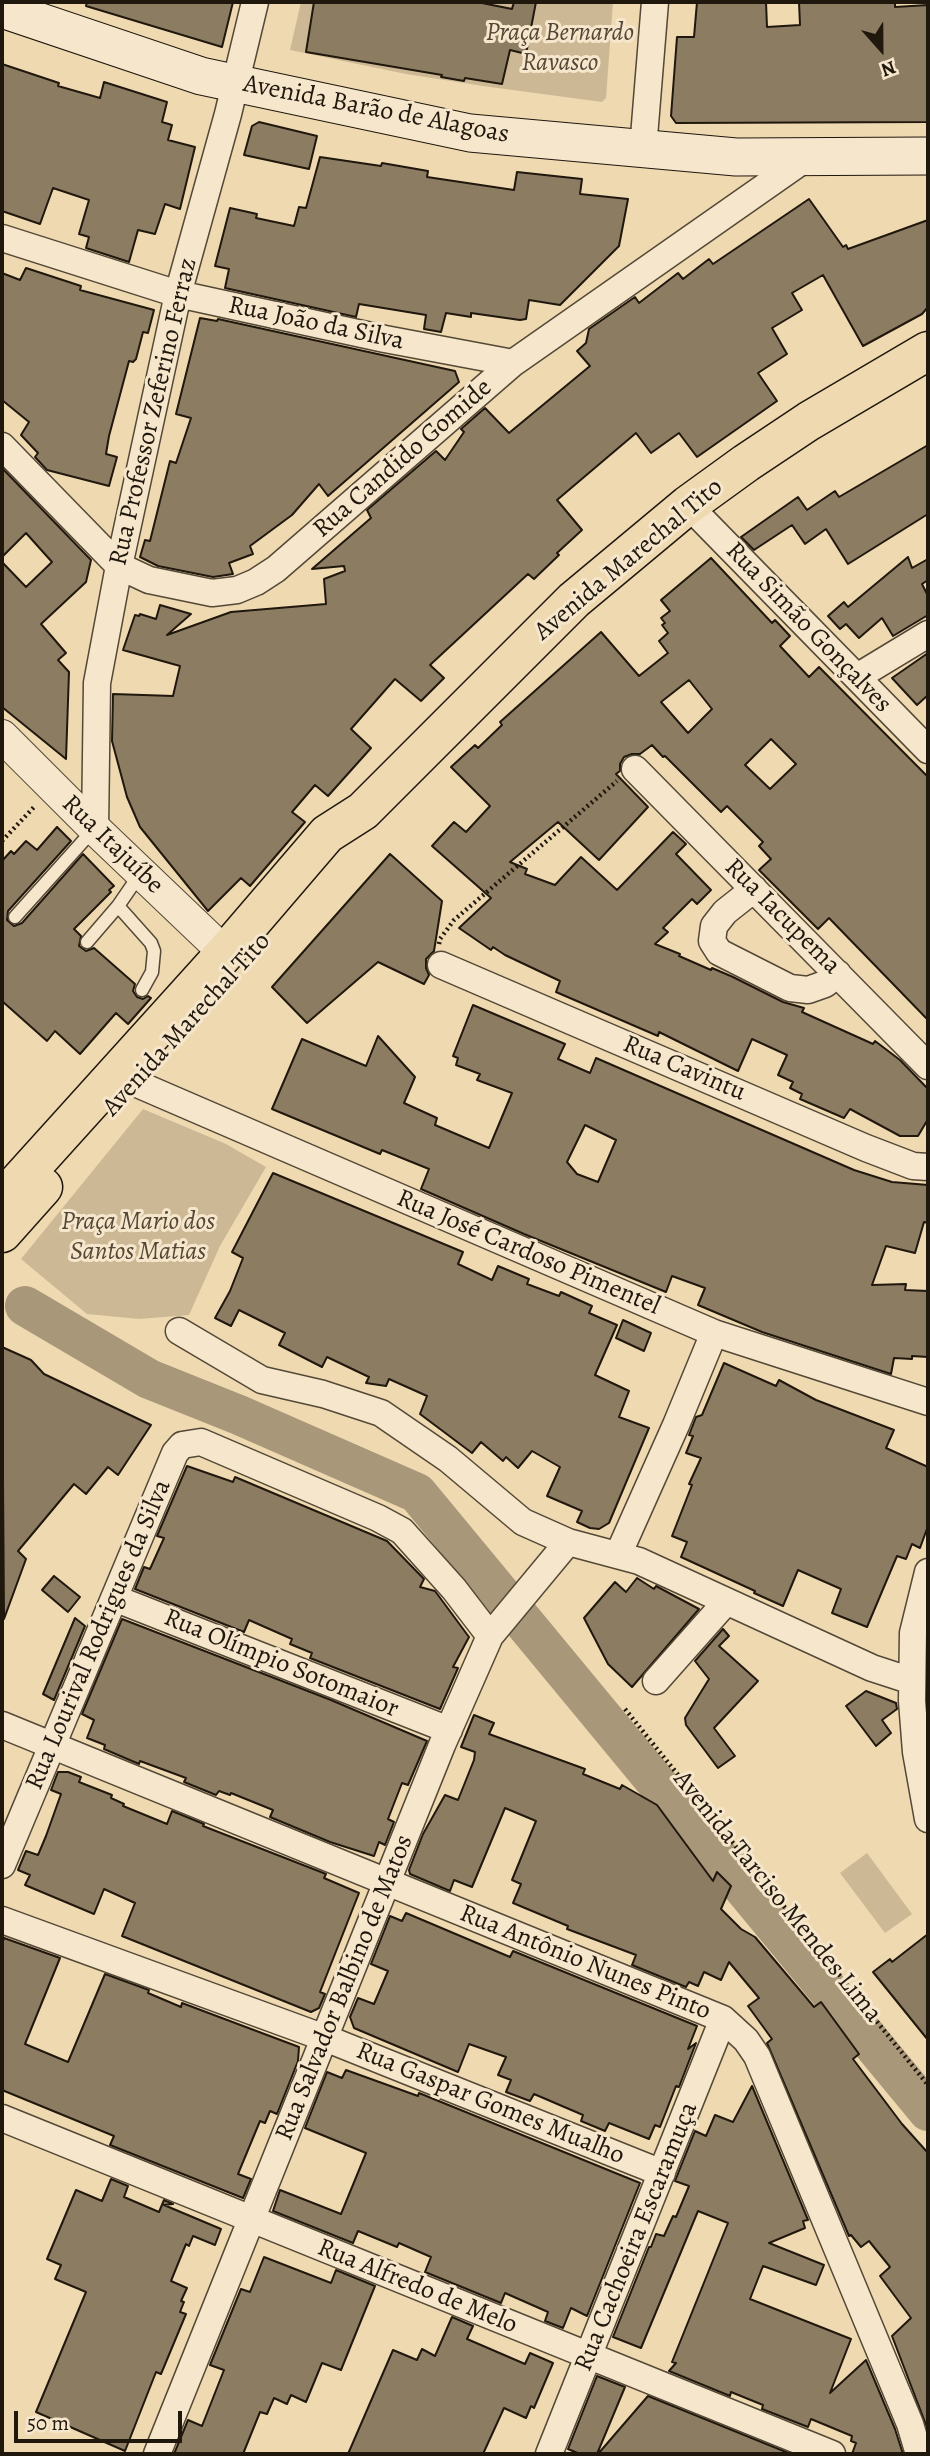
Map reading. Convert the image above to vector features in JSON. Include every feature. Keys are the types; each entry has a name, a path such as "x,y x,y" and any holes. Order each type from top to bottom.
{"main road":[{"name":"Avenida Barão de Alagoas","path":"2,9 39,12 201,76 470,134 736,157 928,156"},
{"name":"Avenida Marechal Tito","path":"2,1200 156,1034 327,834 363,811 575,600 688,505 809,421 928,351"},
{"name":"Avenida Marechal Tito","path":"2,1233 135,1083 156,1034 344,848 363,811"}],"street":[{"name":"Rua Professor Zeferino Ferraz","path":"94,829 97,683 119,566 178,294 255,2"},
{"path":"643,149 655,2"},
{"name":"Rua Candido Gomide","path":"2,446 119,566 149,580 212,593 237,590 276,569 513,363 806,158"},
{"name":"Rua João da Silva","path":"2,238 178,294 385,339 513,363"},
{"name":"Rua Simão Gonçalves","path":"688,505 928,750"},
{"path":"857,677 928,634"},
{"name":"Rua Itajuíbe","path":"2,736 94,829 225,953"},
{"name":"Rua Iacupema","path":"635,769 928,1066"},
{"path":"754,889 725,912 714,926 712,941 719,952 790,988 808,990 825,984 838,974"},
{"name":"Rua Cavintu","path":"441,965 866,1148 913,1166 928,1167"},
{"name":"Rua José Cardoso Pimentel","path":"135,1083 714,1333 928,1402"},
{"path":"180,1331 262,1380 323,1394 381,1413 448,1459 523,1522 568,1542 639,1561 872,1668 912,1681"},
{"path":"618,1555 714,1333"},
{"name":"Rua Lourival Rodrigues da Silva","path":"2,1865 175,1452 182,1445 201,1442 402,1531 446,1580 496,1629"},
{"name":"Rua Salvador Balbino de Matos","path":"157,2454 449,1730 496,1629 568,1542"},
{"path":"928,1572 913,1633 912,1681 916,1752 928,1819"},
{"name":"Rua Olímpio Sotomaior","path":"114,1598 449,1730"},
{"path":"656,1681 726,1602"},
{"name":"Rua Antônio Nunes Pinto","path":"2,1726 723,2019 746,2040 757,2056 910,2424 919,2454"},
{"name":"Rua Gaspar Gomes Mualho","path":"2,1920 326,2038 662,2173"},
{"name":"Rua Cachoeira Escaramuça","path":"549,2454 723,2019"},
{"name":"Rua Alfredo de Melo","path":"2,2118 832,2454"}],"lane":[{"path":"15,917 94,829"},
{"path":"87,942 118,906 141,873"},
{"path":"118,906 151,943 154,951 152,972 142,990"}],"path":[{"path":"441,965 438,954 440,939 454,920 624,775 635,769"},
{"path":"2,841 53,788"},
{"name":"Avenida Tarciso Mendes Lima","path":"625,1709 928,2085"}],"green space":[{"name":"Praça Bernardo Ravasco","path":"301,2 613,2 606,98 602,102 483,86 406,74 290,50"},
{"name":"Praça Mario dos Santos Matias","path":"143,1109 226,1144 266,1167 220,1246 189,1315 139,1319 87,1314 21,1259"},
{"path":"867,1853 912,1914 885,1933 840,1873"}],"building":[{"path":"87,2 233,2 222,47 86,6"},
{"path":"314,2 477,2 512,9 514,2 536,2 526,54 510,50 502,84 465,78 464,81 306,52"},
{"path":"697,2 766,2 767,27 800,25 799,2 895,2 895,7 928,5 928,122 676,123 671,116 677,37 694,37"},
{"path":"2,64 59,83 58,86 100,98 104,82 167,102 162,122 172,125 168,140 195,147 180,209 165,204 155,234 138,230 129,262 86,248 89,237 79,234 89,200 53,188 40,224 2,211"},
{"path":"259,122 317,136 309,169 244,155 252,126"},
{"path":"320,157 381,166 382,163 428,171 427,177 514,190 517,172 582,179 580,194 628,199 619,246 560,305 529,300 526,319 520,320 471,313 471,317 446,313 441,332 424,329 426,315 359,304 356,317 225,288 229,269 215,266 230,208 257,214 256,218 294,226 299,207 306,208"},
{"path":"809,199 843,247 846,245 848,249 928,220 928,307 922,314 863,346 823,275 792,293 802,310 772,328 787,354 758,373 777,401 697,457 679,433 651,453 636,433 557,500 582,530 534,579 528,574 430,665 444,678 421,701 395,679 351,729 371,748 328,796 315,785 292,812 305,822 250,886 241,878 208,911 140,827 127,797 112,741 113,694 173,696 180,666 123,650 135,615 156,619 160,605 191,614 167,635 231,612 326,604 324,579 345,571 344,566 312,569 371,518 367,510 436,451 445,460 464,432 461,429 485,408 509,433 590,366 577,351 586,343 589,329 635,297 639,303 678,273 683,279 709,259 713,264"},
{"path":"26,268 81,286 80,290 154,310 148,333 143,332 136,359 129,361 109,436 106,454 117,457 109,486 47,470 35,457 38,453 21,435 29,422 2,400 2,273 20,280"},
{"path":"200,318 218,319 455,371 459,382 328,496 319,484 292,515 250,546 253,554 229,563 233,574 213,577 158,566 140,557 145,540 150,541 170,461 176,463 191,418 176,414"},
{"path":"928,445 928,514 848,564 826,529 805,544 792,525 754,550 741,537 798,497 807,510 835,491 839,497"},
{"path":"2,468 91,560 86,582 41,624 66,653 58,660 69,672 66,759 2,707 2,562 26,587 52,562 26,533 2,557"},
{"path":"908,557 912,568 928,559 928,580 922,584 928,596 928,615 893,636 882,618 859,638 846,624 840,629 828,616 844,602 848,607"},
{"path":"711,558 772,623 775,620 790,636 780,646 809,677 819,667 928,777 928,1020 829,918 818,929 759,870 771,859 759,846 763,842 727,806 721,812 652,745 640,754 624,757 620,771 616,774 648,807 599,860 558,822 510,862 527,869 525,874 555,885 581,857 617,890 673,832 686,844 676,854 711,890 697,904 692,899 663,928 668,932 655,944 711,970 712,968 733,977 783,1002 804,1008 802,1012 873,1044 875,1041 900,1060 928,1089 928,1119 918,1136 900,1136 850,1109 844,1118 800,1099 802,1094 790,1088 793,1082 778,1075 787,1055 752,1039 738,1071 659,1032 658,1036 556,992 560,981 493,947 491,950 459,928 491,898 432,846 454,822 466,832 490,806 451,767 475,745 478,748 502,725 500,722 601,632 639,676 668,653 659,641 668,633 661,618 670,611 661,600","holes":["689,680 712,709 688,733 661,702","771,739 796,764 770,789 745,765"]},
{"path":"928,653 928,695 917,705 892,678"},
{"path":"57,827 71,841 8,911 7,920 14,926 22,923 83,854 114,886 74,929 81,936 79,946 86,951 94,948 135,984 133,991 137,997 151,998 128,1024 116,1013 80,1054 55,1031 47,1041 2,1001 2,861 11,851 14,854 26,841 37,850"},
{"path":"390,854 442,901 434,951 426,959 429,975 424,984 378,962 307,1023 272,987"},
{"path":"473,1005 565,1044 558,1059 590,1073 596,1058 854,1170 892,1182 928,1185 928,1223 924,1222 915,1253 886,1246 872,1285 906,1284 905,1290 928,1291 928,1357 894,1358 891,1374 762,1332 698,1305 705,1288 672,1276 666,1292 524,1234 421,1189 429,1169 382,1150 380,1154 272,1109 302,1039 366,1066 378,1036 415,1077 404,1103 437,1118 435,1125 489,1148 512,1093 477,1080 480,1074 456,1065 458,1058 453,1056","holes":["585,1125 616,1140 598,1182 577,1174 567,1162"]},
{"path":"273,1173 463,1252 458,1264 492,1280 498,1266 529,1279 527,1284 559,1296 561,1292 592,1306 589,1313 617,1325 595,1375 629,1391 619,1417 649,1428 609,1523 599,1529 590,1528 577,1522 582,1511 547,1496 560,1467 532,1451 518,1468 506,1457 503,1461 481,1442 472,1453 420,1414 427,1396 389,1379 386,1386 366,1383 369,1377 327,1357 322,1367 279,1345 285,1333 239,1310 231,1326 215,1318 230,1291 243,1258 232,1252"},
{"path":"623,1320 651,1333 644,1351 616,1338"},
{"path":"2,1347 31,1360 44,1374 151,1425 118,1475 108,1467 86,1494 74,1484 18,1551 26,1559 4,1619"},
{"path":"724,1363 776,1386 779,1380 816,1400 894,1430 886,1448 928,1467 928,1526 920,1548 912,1544 906,1559 897,1556 867,1627 832,1613 841,1589 798,1570 783,1606 681,1557 687,1542 672,1536 692,1485 689,1484 701,1458 686,1453 693,1436 689,1435 696,1417 702,1415"},
{"path":"187,1466 233,1482 235,1477 387,1541 424,1579 420,1587 435,1591 469,1637 453,1667 458,1668 440,1709 310,1658 312,1653 290,1644 292,1639 249,1620 244,1632 135,1589 144,1567 150,1569 164,1538 157,1536"},
{"path":"54,1576 80,1597 68,1612 42,1590"},
{"path":"637,1578 654,1589 656,1586 699,1609 632,1687 608,1664 584,1618 615,1582 626,1592"},
{"path":"75,1618 85,1626 54,1700 43,1694"},
{"path":"122,1619 331,1700 427,1741 408,1785 402,1783 388,1819 394,1822 385,1845 379,1842 374,1856 330,1842 270,1817 273,1810 231,1793 230,1795 219,1791 216,1795 184,1782 186,1778 140,1761 139,1764 104,1749 105,1745 87,1738 94,1720 82,1714"},
{"path":"723,1629 729,1636 719,1646 758,1681 714,1728 735,1756 718,1768 686,1725 685,1718 709,1679 695,1661"},
{"path":"866,1691 896,1703 897,1709 882,1720 891,1733 876,1746 846,1706"},
{"path":"474,1715 494,1723 489,1734 585,1769 583,1774 620,1789 622,1785 657,1805 713,1881 717,1872 731,1886 721,1909 741,1929 755,1937 814,2007 821,2002 859,2054 853,2059 902,2124 928,2153 928,2430 892,2336 911,2318 880,2276 890,2267 869,2241 861,2247 849,2236 767,2043 772,2039 748,2006 759,1998 729,1962 721,1980 704,1972 698,1986 689,1982 686,1987 632,1965 636,1955 567,1929 568,1926 513,1903 521,1884 512,1880 536,1821 505,1808 472,1887 454,1880 450,1891 410,1874 409,1870 423,1834 445,1795 458,1800 474,1760 475,1752 461,1747"},
{"path":"58,1772 68,1772 81,1777 79,1782 112,1795 111,1798 124,1804 123,1806 167,1824 172,1811 204,1824 203,1826 326,1874 324,1878 359,1893 320,1992 325,1994 319,2008 311,2012 122,1936 135,1903 104,1889 94,1914 25,1885 30,1875 18,1870 26,1851 38,1855 46,1836 61,1794 51,1790"},
{"path":"406,1913 510,1957 513,1951 697,2026 688,2049 696,2043 660,2127 655,2125 649,2139 609,2123 605,2131 581,2121 583,2115 534,2094 530,2101 506,2092 511,2080 498,2075 506,2057 469,2044 458,2072 354,2028 350,2017 358,1998 374,2004 388,1971 371,1964 390,1916 402,1921"},
{"path":"928,1934 928,2040 873,1972 890,1959 892,1962"},
{"path":"4,1938 60,1958 25,2044 68,2062 105,1974 149,1990 148,1993 181,2007 182,2003 299,2047 298,2061 277,2114 270,2111 265,2123 260,2121 238,2174 251,2179 243,2198 110,2145 114,2136 2,2090"},
{"path":"346,2070 418,2096 419,2093 640,2183 587,2316 571,2308 563,2328 545,2321 548,2312 505,2293 501,2303 425,2272 431,2257 399,2243 397,2247 358,2231 353,2243 273,2211 280,2190 341,2214 366,2153 305,2128 327,2072 342,2078"},
{"path":"752,2086 808,2220 803,2221 805,2228 769,2243 824,2265 816,2285 763,2266 750,2299 851,2339 830,2393 866,2360 903,2454 852,2454 856,2443 851,2441 852,2436 811,2419 808,2427 762,2409 763,2405 731,2392 730,2396 669,2371 676,2363 672,2362 728,2223 698,2211 641,2348 613,2337 649,2247 656,2234 664,2236 673,2216 676,2217 689,2186 675,2181 695,2131 706,2136 715,2115 733,2122"},
{"path":"111,2179 128,2186 124,2197 159,2212 164,2200 173,2204 164,2205 221,2229 215,2245 193,2236 189,2246 186,2244 171,2281 187,2288 181,2301 184,2302 180,2312 186,2314 161,2374 156,2372 125,2451 36,2412 86,2292 55,2279 61,2265 47,2259 76,2190 102,2201"},
{"path":"264,2257 331,2283 336,2270 375,2286 341,2370 322,2363 306,2402 291,2395 287,2404 274,2398 267,2414 260,2412 243,2454 174,2454 188,2420 202,2426 224,2370 210,2365 241,2289 250,2292"},
{"path":"452,2317 473,2326 467,2339 525,2364 530,2353 553,2363 534,2408 531,2406 526,2418 504,2408 483,2454 348,2454 393,2350 417,2360 422,2349 435,2356"},
{"path":"597,2376 625,2387 597,2454 580,2454 568,2449"},
{"path":"648,2396 791,2454 598,2454"}],"waterway":[{"path":"25,1306 149,1379 239,1415 417,1493 928,2111"}]}
